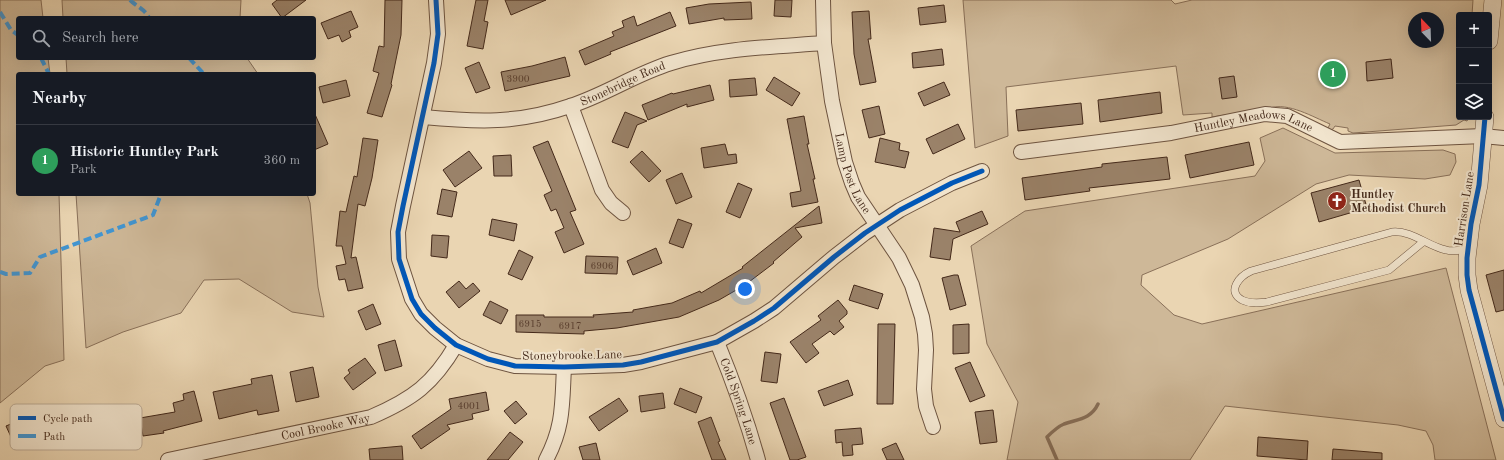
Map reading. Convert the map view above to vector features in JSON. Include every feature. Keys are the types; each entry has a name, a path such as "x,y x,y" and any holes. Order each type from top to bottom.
{"street":[{"name":"Stoneybrooke Lane","path":"436,0 438,34 434,63 400,219 398,232 399,259 412,299 422,314 435,328 456,345 488,359 507,364 564,367 623,365 641,362 717,342 754,322 774,308 834,257 900,210 926,196 982,171"},
{"name":"Lamp Post Lane","path":"823,0 824,43 832,101 848,169 858,197 907,272 922,317 926,350 924,389 926,406 933,426"},
{"path":"1492,12 1493,0"},
{"name":"Stonebridge Road","path":"423,117 470,121 493,121 525,118 571,106 647,72 687,59 732,50 824,43"},
{"path":"571,106 602,190 611,203 623,213"},
{"name":"Huntley Meadows Lane","path":"1021,152 1172,133 1265,114 1287,116 1340,142 1483,136 1504,138"},
{"name":"Harrison Lane","path":"1485,120 1479,185 1471,224 1468,249 1467,275 1470,290 1499,382 1504,419"},
{"name":"Cold Spring Lane","path":"717,342 750,429 758,460"},
{"name":"Cool Brooke Way","path":"168,460 371,417 395,407 418,392 439,372 456,345"},
{"path":"546,460 554,446 561,420 564,367"}],"lane":[{"path":"1423,242 1389,270 1275,300 1251,303 1243,301 1238,297 1235,291 1238,280 1251,272 1392,232 1408,233 1423,242 1446,251 1468,249"}],"shaded area":[{"path":"0,0 41,0 43,16 16,16 16,60 48,60 50,72 16,72 16,196 59,196 64,360 45,366 0,403"},
{"path":"62,0 241,0 240,16 63,16"},
{"path":"963,0 1171,0 1175,4 1192,0 1473,0 1472,12 1456,12 1456,120 1464,120 1456,125 1353,133 1348,131 1348,128 1335,126 1330,130 1328,128 1330,124 1300,111 1285,107 1212,117 1212,113 1183,115 1176,66 1006,87 1008,136 975,148"},
{"path":"66,60 248,60 257,72 67,72"},
{"path":"1283,128 1335,153 1443,150 1455,154 1456,162 1450,175 1425,179 1349,175 1316,184 1228,239 1142,275 1141,285 1174,315 1202,324 1446,268 1496,460 1435,460 1433,445 1426,431 1398,425 1225,406 1190,460 1007,460 1018,402 987,344 971,246 1025,211 1255,176 1265,161 1260,138"},
{"path":"76,196 308,196 310,203 318,287 324,317 292,312 239,279 204,280 181,313 123,332 86,348"}],"building":[{"path":"277,0 306,0 285,16 281,16 272,4"},
{"path":"385,0 402,0 401,35 392,85 382,117 367,113 379,73 373,71 379,46 384,47"},
{"path":"476,0 488,0 484,21 488,22 483,49 467,46"},
{"path":"505,0 546,0 511,15"},
{"path":"775,0 792,0 791,17 774,16"},
{"path":"751,2 752,19 724,20 724,18 689,24 686,8 709,4"},
{"path":"944,5 946,22 920,25 918,8"},
{"path":"351,11 358,27 349,31 351,37 342,42 339,35 328,39 321,23"},
{"path":"869,11 871,39 868,39 876,82 860,85 854,54 852,12"},
{"path":"670,12 676,26 610,52 611,54 585,65 579,51 614,36 612,32 624,27 622,21 634,16 637,26"},
{"path":"942,49 944,65 913,68 912,53"},
{"path":"565,57 570,76 505,91 501,72 532,66"},
{"path":"1391,59 1393,78 1367,81 1366,62"},
{"path":"479,62 490,88 476,93 465,68"},
{"path":"1234,76 1237,97 1222,99 1219,78"},
{"path":"774,77 800,93 792,106 766,90"},
{"path":"755,78 757,95 730,97 729,80"},
{"path":"346,80 350,96 323,103 319,87"},
{"path":"944,82 950,95 924,106 918,93"},
{"path":"710,85 714,100 687,107 687,104 648,120 642,105 672,93"},
{"path":"1160,92 1162,113 1100,122 1098,100"},
{"path":"1081,103 1083,124 1018,131 1016,110"},
{"path":"879,106 885,134 869,138 862,110"},
{"path":"625,112 647,121 637,125 628,148 612,142"},
{"path":"804,116 809,144 807,144 815,179 813,179 818,202 792,207 790,193 801,191 787,119"},
{"path":"316,117 328,144 316,149"},
{"path":"958,124 965,139 933,154 926,139"},
{"path":"363,138 378,140 372,178 365,206 358,204 351,258 356,257 363,288 348,291 345,279 339,280 336,266 346,264 342,246 336,246 340,211 346,212 354,176 357,177"},
{"path":"880,138 900,143 899,150 909,152 905,168 875,162"},
{"path":"548,141 576,210 570,212 584,244 564,253 555,232 564,228 556,209 551,211 544,195 552,191 533,147"},
{"path":"1249,142 1254,165 1190,178 1185,155"},
{"path":"725,144 728,155 736,154 737,163 704,168 701,148"},
{"path":"469,151 482,168 455,187 443,170"},
{"path":"642,151 661,171 649,182 630,162"},
{"path":"511,155 512,176 494,176 493,156"},
{"path":"1167,157 1170,179 1089,188 1090,191 1025,200 1022,178 1102,167 1102,164"},
{"path":"682,173 692,197 676,204 666,180"},
{"path":"1359,180 1367,208 1319,222 1311,193"},
{"path":"738,183 752,189 740,218 726,212"},
{"path":"442,189 457,192 452,217 437,214"},
{"path":"819,206 822,223 795,228 802,237 773,262 774,263 745,285 719,300 679,317 617,328 584,331 584,334 516,332 516,315 544,315 544,317 594,317 593,315 633,312 633,310 672,303 700,291 701,293 743,268 742,267"},
{"path":"982,211 988,224 953,239 950,260 930,257 934,228 960,232 956,222"},
{"path":"492,219 517,224 514,241 489,235"},
{"path":"678,219 692,224 683,248 669,243"},
{"path":"432,235 449,236 447,258 431,256"},
{"path":"656,248 662,263 633,275 627,261"},
{"path":"519,250 533,257 522,280 508,274"},
{"path":"586,256 618,257 617,274 585,273"},
{"path":"1504,270 1504,310 1496,312 1486,275"},
{"path":"958,275 966,305 950,310 942,278"},
{"path":"459,281 466,289 473,283 480,291 459,308 446,292"},
{"path":"854,285 883,294 878,309 849,300"},
{"path":"838,300 847,311 847,314 839,321 844,327 834,335 830,331 812,344 819,353 806,363 790,342 821,320 818,316"},
{"path":"490,301 508,310 501,324 483,315"},
{"path":"373,304 381,324 366,330 358,311"},
{"path":"878,324 895,324 893,404 877,404"},
{"path":"969,324 969,353 953,354 953,325"},
{"path":"395,340 402,366 385,371 378,345"},
{"path":"765,352 781,354 777,383 761,381"},
{"path":"365,358 376,373 353,390 344,378 350,373 348,370"},
{"path":"970,362 985,396 970,402 955,368"},
{"path":"313,367 319,397 296,402 290,372"},
{"path":"272,375 279,411 258,415 257,410 219,419 213,392 252,384 251,379"},
{"path":"848,380 853,395 824,406 818,391"},
{"path":"680,388 702,397 696,413 674,404"},
{"path":"194,391 202,421 163,431 164,433 143,436 142,418 175,412 173,403 184,400 183,394"},
{"path":"486,392 489,410 472,414 473,419 447,425 450,429 421,449 412,436 451,409 449,399"},
{"path":"663,393 665,408 641,412 639,396"},
{"path":"619,398 628,411 599,431 589,417"},
{"path":"784,398 806,457 797,460 790,460 770,403"},
{"path":"516,401 527,414 515,424 504,411"},
{"path":"993,410 997,442 980,444 975,412"},
{"path":"711,417 720,441 718,442 726,460 712,460 698,422"},
{"path":"10,424 10,435 6,426"},
{"path":"861,428 863,444 852,445 853,455 843,456 842,442 836,443 835,430"},
{"path":"510,432 523,442 508,460 487,460"},
{"path":"1258,437 1308,441 1307,460 1257,456"},
{"path":"596,443 600,460 583,460 579,447"},
{"path":"896,443 904,460 887,460 882,449"},
{"path":"402,446 403,460 370,460 369,449"},
{"path":"1333,449 1382,453 1382,460 1332,460"}],"waterway":[{"path":"1057,460 1047,437 1061,425 1088,416 1098,404"}],"marked path":[{"path":"130,0 148,16"},
{"path":"0,12 11,30 16,34"},
{"path":"42,60 48,72"},
{"path":"191,60 202,72"},
{"path":"0,272 6,274 30,273 40,257 153,215 160,196"}],"cycle path":[{"path":"436,0 438,34 434,63 398,232 399,259 412,299 421,314 456,345 488,359 515,366 564,367 623,365 641,362 717,342 774,308 834,257 865,233 900,210 952,183 982,171"},
{"path":"1485,120 1479,185 1471,224 1467,258 1467,275 1469,290 1504,419"}],"place":[{"name":"Historic Huntley Park","path":"1333,74"},
{"name":"Huntley Methodist Church","path":"1337,201"}]}
